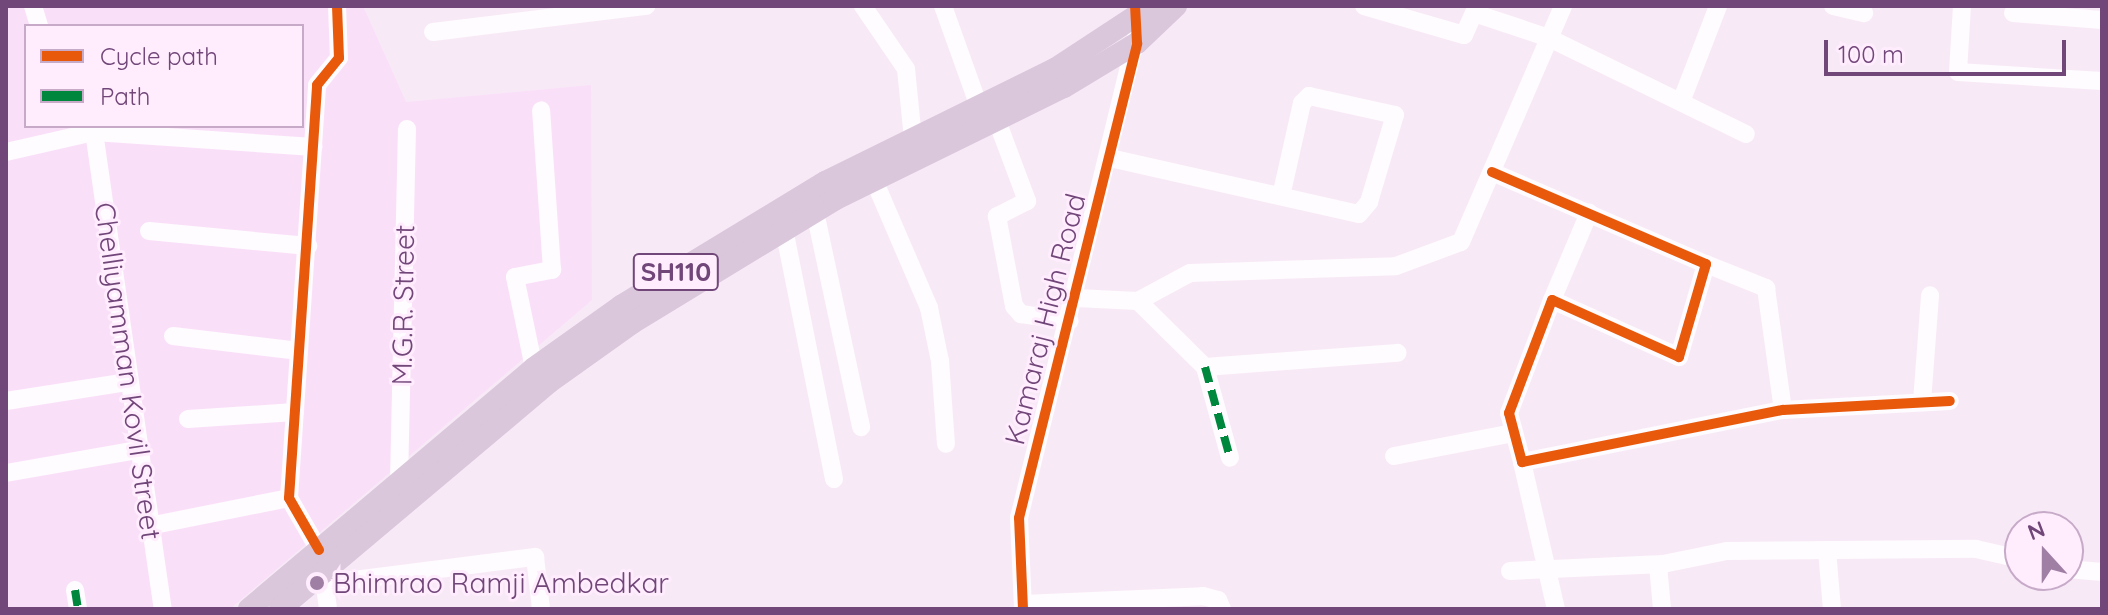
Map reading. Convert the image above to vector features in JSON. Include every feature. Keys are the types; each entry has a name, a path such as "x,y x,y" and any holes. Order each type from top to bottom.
{"main road":[{"name":"SH110","path":"249,609 534,368 732,237 914,148 996,118 1064,87 1137,43 1176,6"},
{"name":"SH110","path":"280,609 323,578 548,383 632,323 784,229 874,180 978,104 1055,69 1141,10"},
{"path":"319,550 323,578"}],"street":[{"path":"319,550 289,498 317,85 339,58 337,6"},
{"path":"433,32 646,6"},
{"path":"863,6 906,69 914,148"},
{"path":"943,6 978,104"},
{"path":"1364,6 1464,35 1474,13 1549,38 1746,134"},
{"path":"1076,298 1138,301 1190,273 1396,266 1461,242 1563,6"},
{"path":"1681,102 1718,6"},
{"path":"1833,6 1864,13"},
{"path":"1962,6 1958,72 2102,81"},
{"name":"Kamaraj High Road","path":"1023,607 1019,518 1110,158 1137,43 1141,10"},
{"path":"2013,13 2102,20"},
{"path":"1110,158 1350,213 1364,210 1395,115 1309,96 1302,103 1281,196"},
{"path":"534,368 515,277 552,270 541,110"},
{"path":"996,118 1027,201 997,216 1014,306 1021,314 1070,321"},
{"name":"M.G.R. Street","path":"399,481 407,129"},
{"path":"6,152 70,132 313,147"},
{"name":"Chelliyamman Kovil Street","path":"94,132 127,382 163,609"},
{"path":"1492,172 1766,288 1783,410"},
{"path":"874,180 929,308 940,361 946,444"},
{"path":"815,212 861,427"},
{"path":"1556,609 1509,413 1589,213"},
{"path":"784,229 834,479"},
{"path":"149,231 308,246"},
{"path":"1552,300 1679,357 1706,264"},
{"path":"1922,402 1930,295"},
{"path":"1138,301 1205,367 1230,458"},
{"path":"173,336 299,351"},
{"path":"1205,367 1397,353"},
{"path":"6,401 127,382"},
{"path":"1522,462 1783,410 1950,401"},
{"path":"188,419 295,412"},
{"path":"1394,456 1514,433"},
{"path":"6,473 138,450"},
{"path":"149,526 289,498"},
{"path":"1510,571 1658,565 1727,551 1976,549 2004,555"},
{"path":"1827,550 1832,609"},
{"path":"328,609 323,578 535,557 541,609"},
{"path":"1658,565 1662,609"},
{"path":"75,590 78,609"},
{"path":"1023,607 1203,596 1218,600 1222,609"}],"shaded area":[{"path":"6,6 363,6 406,102 591,85 592,300 230,609 6,609"}],"marked path":[{"path":"1205,367 1230,458"},
{"path":"75,590 78,609"}],"cycle path":[{"path":"319,550 289,498 317,85 339,58 337,6"},
{"path":"1023,609 1019,518 1137,43 1135,6"},
{"path":"1492,172 1706,264 1679,357 1552,300 1509,413 1522,462 1783,410 1950,401"}],"place":[{"name":"Bhimrao Ramji Ambedkar","path":"317,583"}]}
